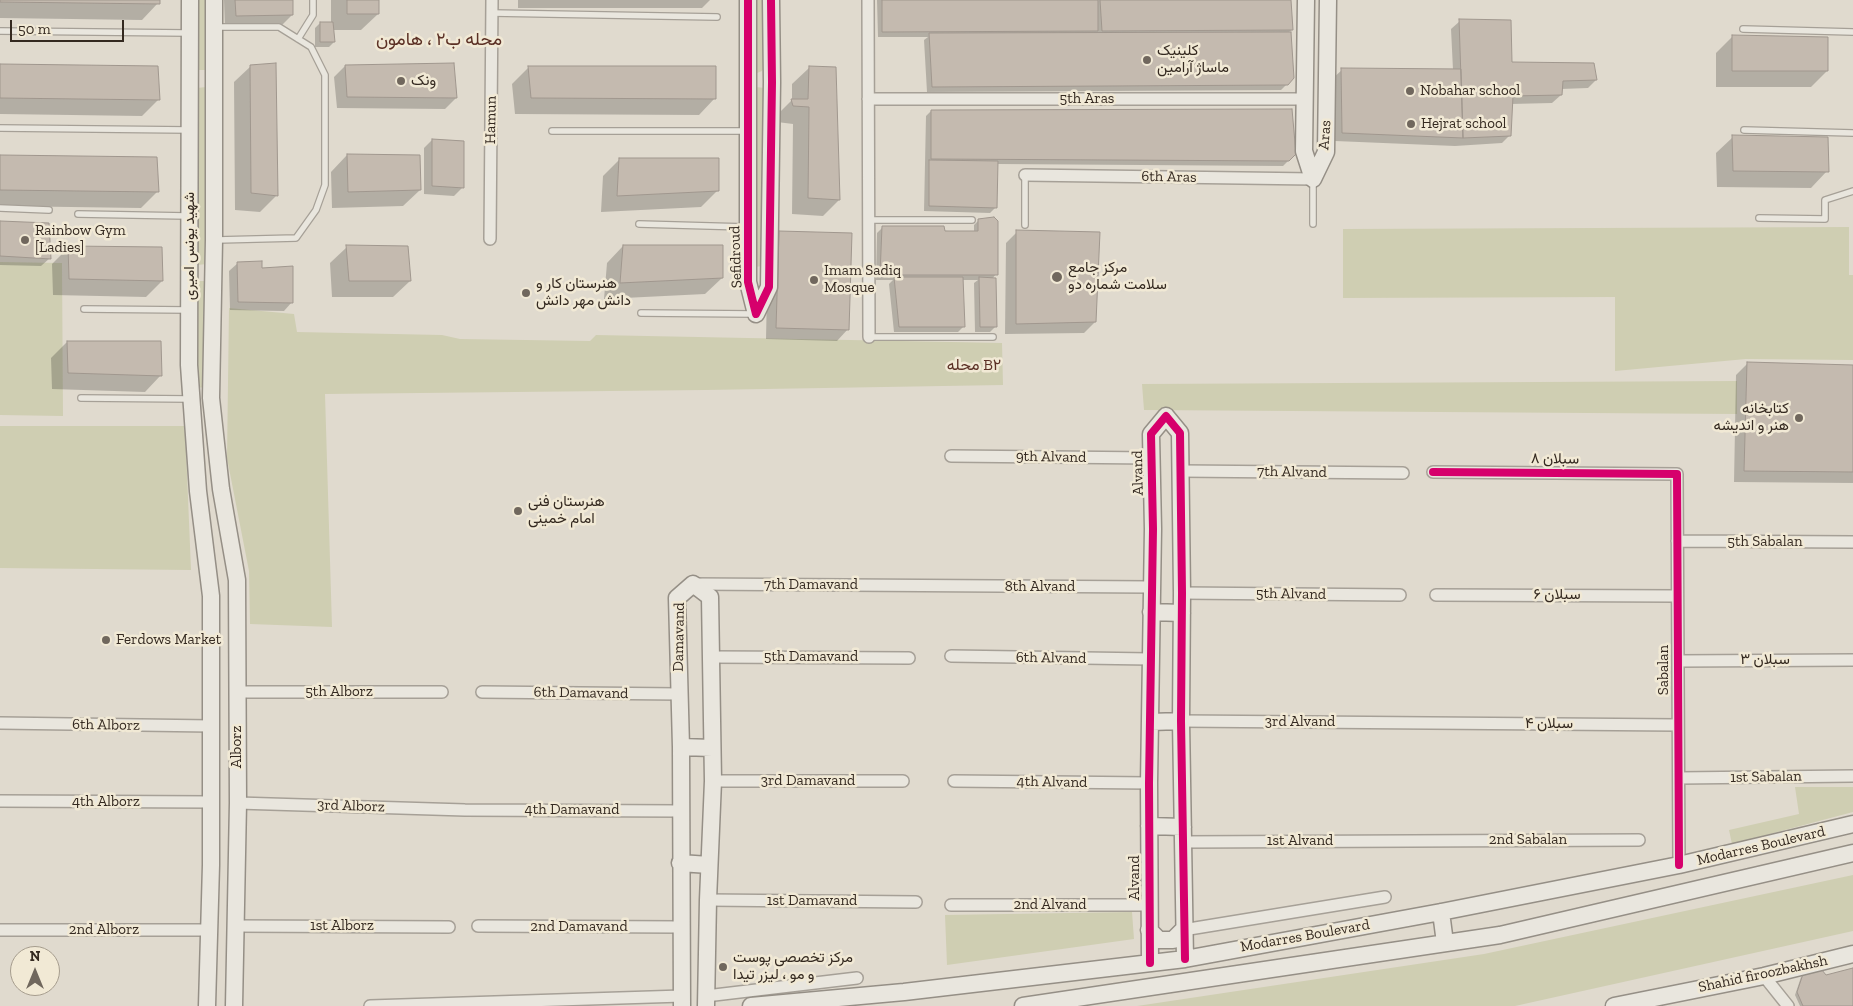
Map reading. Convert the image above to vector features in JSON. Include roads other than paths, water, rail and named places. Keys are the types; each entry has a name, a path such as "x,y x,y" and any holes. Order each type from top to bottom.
{"main road":[{"name":"شهید یونس امیری","path":"190,0 189,365 198,491"},
{"name":"شهید یونس امیری","path":"214,0 212,398 221,489"},
{"name":"Sefidroud","path":"748,0 748,282 756,314"},
{"name":"Sefidroud","path":"756,314 768,287 769,276 772,82 771,0"},
{"name":"Aras","path":"1306,0 1304,151 1313,179"},
{"name":"Aras","path":"1313,179 1326,152 1328,0"},
{"path":"1306,34 1328,35"},
{"path":"189,79 213,81"},
{"path":"749,82 772,82"},
{"path":"190,273 214,274"},
{"path":"748,275 769,276"},
{"path":"192,399 212,398"},
{"name":"Alvand","path":"1150,963 1149,783 1153,529 1152,434 1166,416 1180,433 1182,530 1181,722 1183,930 1185,959"},
{"name":"Alborz","path":"221,489 237,580 238,803 234,1006"},
{"name":"Alborz","path":"198,491 211,596 212,865 207,1006"},
{"path":"1153,529 1182,530"},
{"name":"Damavand","path":"682,1001 680,927 681,747 677,598 693,584 710,597 712,657 713,781 706,1001"},
{"path":"1151,612 1182,613"},
{"path":"211,630 237,630"},
{"path":"1151,722 1181,722"},
{"path":"681,747 712,748"},
{"name":"Modarres Boulevard","path":"751,1006 904,992 1185,959 1441,912 1679,865 1853,824"},
{"path":"1149,826 1183,834"},
{"name":"Modarres Boulevard","path":"1023,1006 1500,935 1853,853"},
{"path":"680,863 709,865"},
{"path":"212,865 237,864"},
{"path":"1441,912 1445,943"},
{"path":"1149,930 1159,940 1173,940 1183,930"},
{"name":"Shahid firoozbakhsh","path":"1614,1006 1764,976 1853,954"},
{"path":"682,1001 706,1001"}],"street":[{"name":"Hamun","path":"490,239 492,0"},
{"path":"868,0 869,337"},
{"name":"5th Aras","path":"868,100 1306,99"},
{"name":"6th Aras","path":"1025,174 1313,179"},
{"name":"9th Alvand","path":"951,456 1152,458"},
{"name":"7th Alvand","path":"1181,471 1403,473"},
{"name":"سبلان ۸","path":"1433,472 1676,474"},
{"name":"Sabalan","path":"1676,474 1679,865"},
{"name":"5th Sabalan","path":"1677,541 1853,542"},
{"name":"7th Damavand","path":"693,584 928,586"},
{"name":"8th Alvand","path":"928,586 1151,587"},
{"name":"5th Alvand","path":"1182,593 1400,595"},
{"name":"سبلان ۶","path":"1436,595 1677,596"},
{"name":"6th Alvand","path":"951,656 1150,660"},
{"name":"5th Damavand","path":"712,657 909,658"},
{"name":"سبلان ۳","path":"1678,661 1853,660"},
{"name":"5th Alborz","path":"237,692 442,692"},
{"name":"6th Damavand","path":"482,692 679,694"},
{"name":"3rd Alvand","path":"1181,722 1419,723"},
{"name":"6th Alborz","path":"0,723 212,726"},
{"name":"سبلان ۴","path":"1419,723 1678,725"},
{"name":"1st Sabalan","path":"1679,778 1853,776"},
{"name":"3rd Damavand","path":"713,781 904,781"},
{"name":"4th Alvand","path":"954,781 1149,783"},
{"name":"4th Alborz","path":"0,801 212,802"},
{"name":"3rd Alborz","path":"238,803 465,810"},
{"name":"4th Damavand","path":"465,810 680,811"},
{"name":"1st Alvand","path":"1183,834 1418,840"},
{"name":"2nd Sabalan","path":"1418,840 1639,840"},
{"path":"1183,930 1384,897"},
{"name":"1st Damavand","path":"708,900 916,902"},
{"name":"2nd Alvand","path":"951,905 1149,905"},
{"name":"1st Alborz","path":"236,926 449,927"},
{"name":"2nd Damavand","path":"478,926 680,927"},
{"name":"2nd Alborz","path":"0,930 209,930"},
{"path":"1764,976 1788,1006"},
{"path":"706,1001 857,978"},
{"path":"370,1006 682,1001"}],"lane":[{"path":"298,40 313,15 313,0"},
{"path":"492,13 717,17"},
{"path":"213,27 278,27 311,48 325,75 325,185 316,210 296,238 214,240"},
{"path":"1743,29 1853,32"},
{"path":"0,31 190,33"},
{"path":"0,128 189,130"},
{"path":"1744,130 1853,133"},
{"path":"552,131 748,131"},
{"path":"1025,174 1025,224"},
{"path":"1313,179 1313,224"},
{"path":"1758,218 1825,219 1825,200 1853,192"},
{"path":"0,208 50,210"},
{"path":"78,214 190,216"},
{"path":"870,220 972,220"},
{"path":"639,224 748,227"},
{"path":"84,309 190,310"},
{"path":"641,313 756,314"},
{"path":"869,337 993,337"},
{"path":"81,398 192,399"}],"place":[{"name":"کلینیک ماساژ آرامین","path":"1147,60"},
{"name":"ونک","path":"401,81"},
{"name":"Nobahar school","path":"1410,91"},
{"name":"Hejrat school","path":"1411,124"},
{"name":"Rainbow Gym [Ladies]","path":"25,240"},
{"name":"مرکز جامع سلامت شماره دو","path":"1057,277"},
{"name":"Imam Sadiq Mosque","path":"814,280"},
{"name":"هنرستان کار و دانش مهر دانش","path":"526,293"},
{"name":"کتابخانه هنر و اندیشه","path":"1799,418"},
{"name":"هنرستان فنی امام خمینی","path":"518,511"},
{"name":"Ferdows Market","path":"106,640"},
{"name":"مرکز تخصصی پوست و مو ، لیزر تیدا","path":"723,967"}],"district":[{"name":"محله ب۲ ، هامون","path":"439,40"},
{"name":"محله B۲","path":"974,365"}]}
